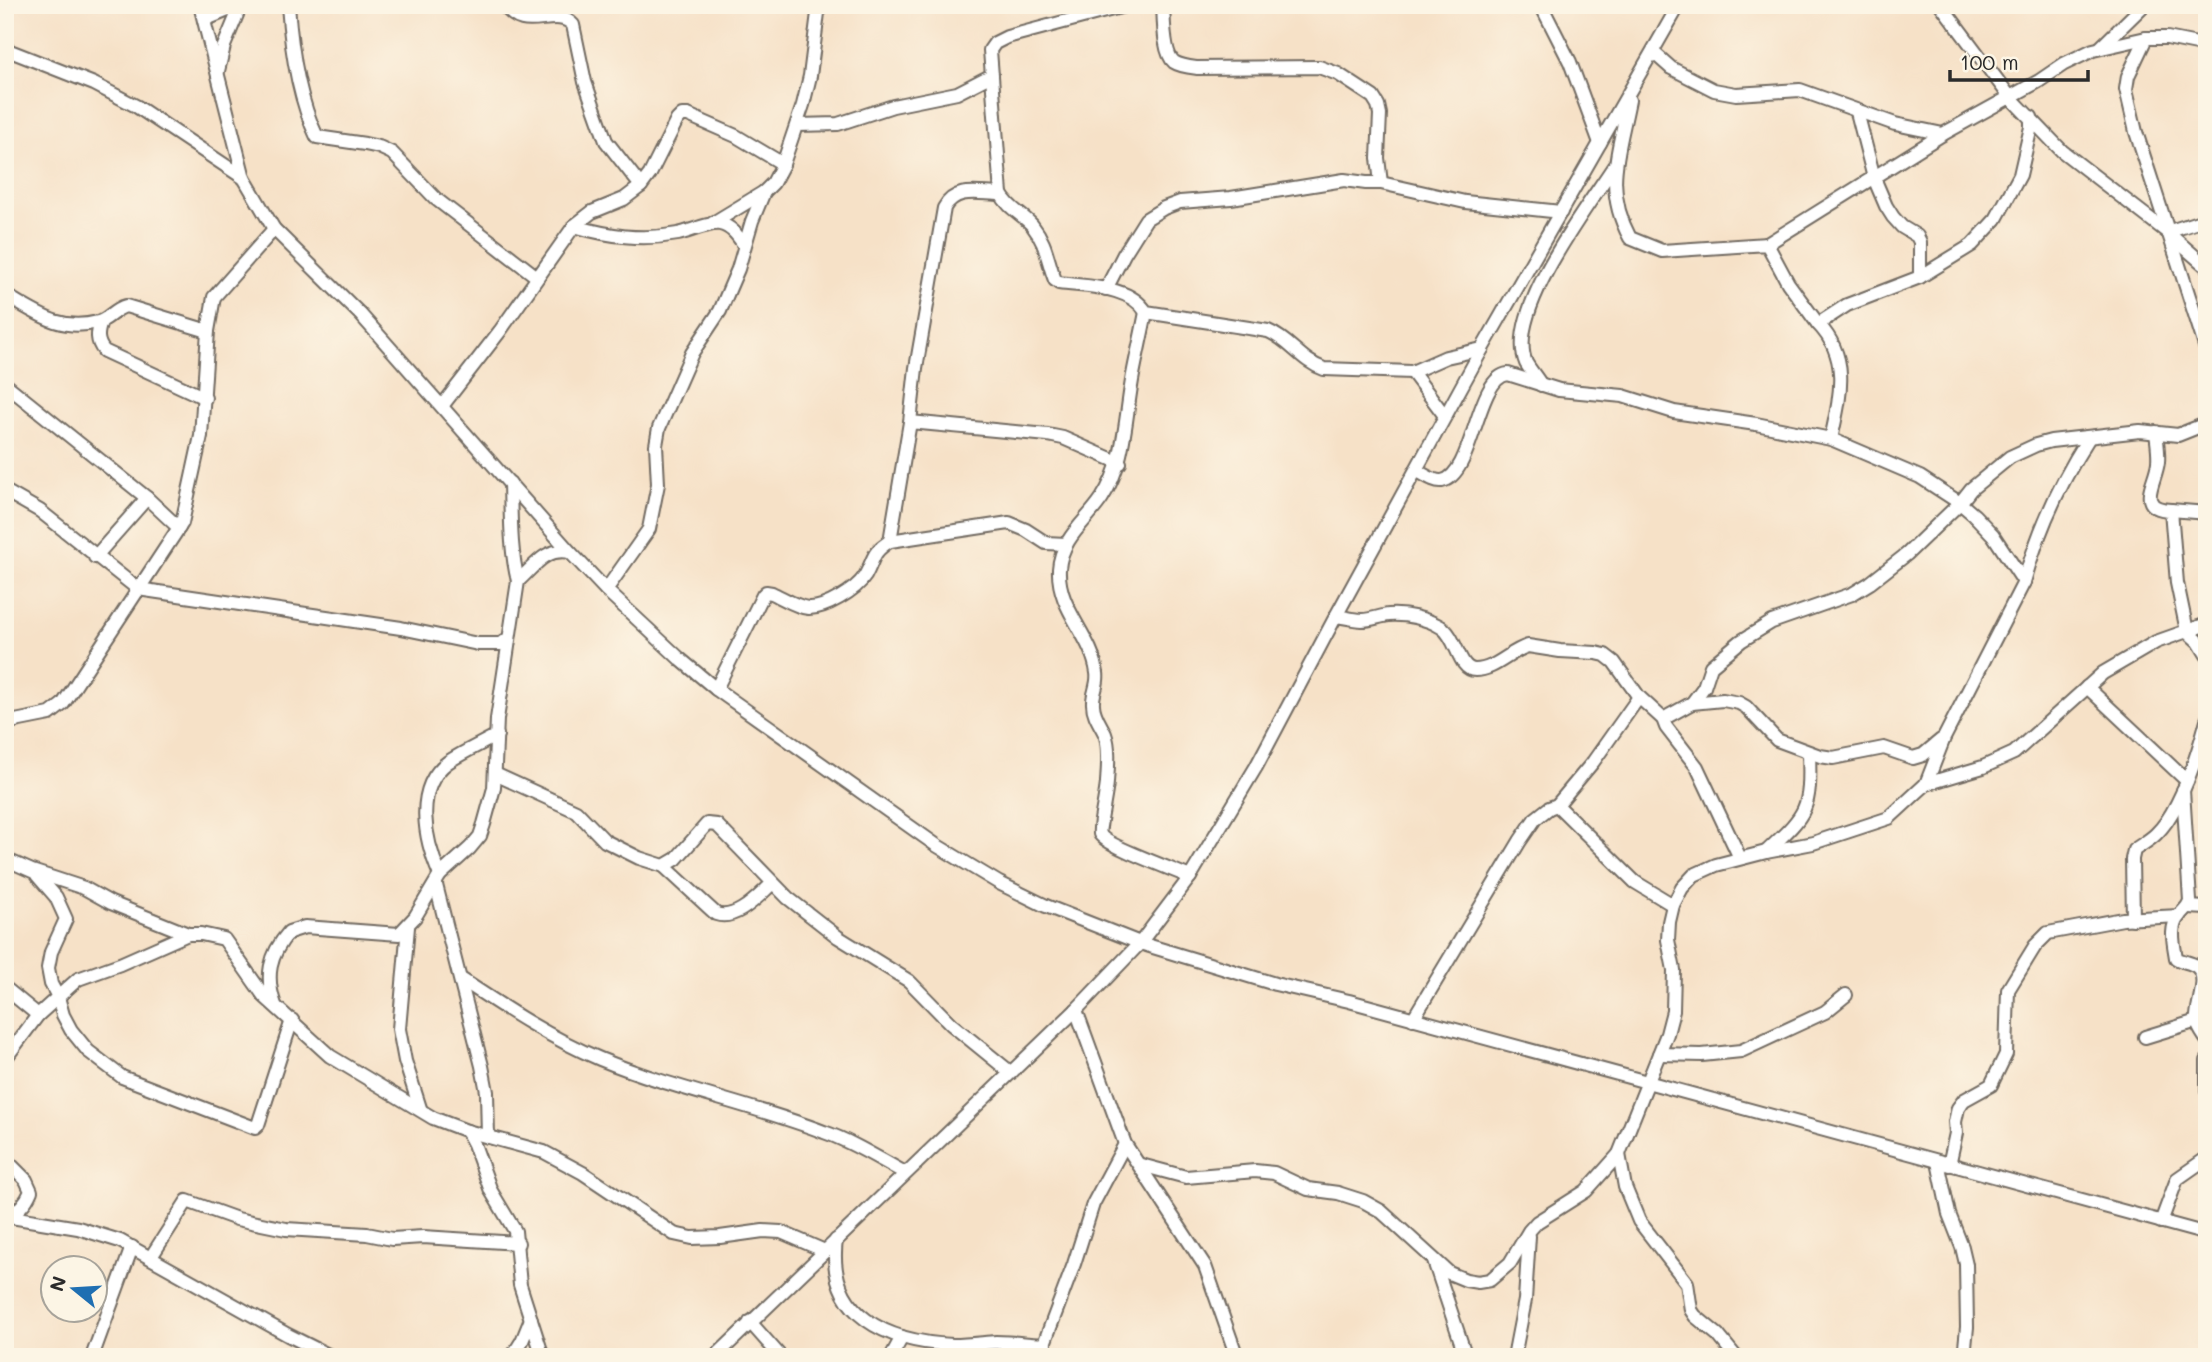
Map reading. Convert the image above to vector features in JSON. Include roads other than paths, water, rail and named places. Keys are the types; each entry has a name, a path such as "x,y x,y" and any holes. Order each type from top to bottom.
{"street":[{"path":"200,5 244,178 274,229 360,314 570,552 606,590 680,659 716,689 965,864 1046,905 1140,943 1275,984 2161,1222 2204,1231"},
{"path":"204,20 240,5"},
{"path":"217,73 240,5"},
{"path":"288,5 304,100 317,137 365,144 392,153 436,199 537,277"},
{"path":"503,5 522,19 559,18 573,25 585,82 606,141 641,186"},
{"path":"574,226 624,238 689,232 712,223 764,192 773,183 783,164 797,125 810,76 819,5"},
{"path":"1128,5 1001,40 990,50 1001,194 1007,204 1030,223 1046,246 1055,281 1106,289 1139,300 1146,312 1119,463 1102,498 1066,544 1061,556 1059,582 1065,604 1089,648 1097,670 1093,705 1107,745 1105,806 1099,833 1104,839 1130,853 1190,877"},
{"path":"1163,5 1167,53 1172,61 1181,65 1197,68 1319,67 1338,74 1373,97 1380,114 1378,158 1381,183"},
{"path":"1541,5 1570,62 1600,143"},
{"path":"715,1357 1076,1010 1140,943 1190,877 1256,768 1482,349 1679,5"},
{"path":"1941,5 2010,97 2062,151 2207,267"},
{"path":"2101,47 2144,5"},
{"path":"1630,90 1614,184 1616,205 1630,238 1662,251 1767,244 1942,134 2064,64 2101,47 2146,38 2178,39 2207,46"},
{"path":"2146,38 2133,64 2126,89 2166,232 2207,352"},
{"path":"5,49 94,85 136,106 244,178"},
{"path":"1653,52 1671,68 1714,90 1736,94 1800,90 1895,124 1942,134"},
{"path":"797,125 838,124 875,111 957,93 992,75"},
{"path":"1857,112 1874,178 1893,217 1902,227 1917,236 1920,242 1920,278"},
{"path":"442,406 500,331 574,226 592,212 624,199 641,186 682,115 688,115 736,136 783,164"},
{"path":"1818,324 1847,305 1920,278 1972,245 1996,219 2020,174 2031,117"},
{"path":"1541,385 1526,363 1523,348 1528,310 1572,227 1618,160"},
{"path":"1106,289 1146,219 1180,202 1231,198 1344,180 1381,183 1465,202 1561,212"},
{"path":"606,590 649,529 658,484 656,445 659,428 692,353 720,311 738,269 764,192"},
{"path":"890,541 944,208 948,200 958,193 1001,194"},
{"path":"2166,232 2207,219"},
{"path":"712,223 722,224 730,229 744,245"},
{"path":"5,723 50,714 63,704 179,528 201,436 208,331 217,293 274,229"},
{"path":"1767,244 1788,283 1829,336 1839,356 1840,395 1831,439"},
{"path":"5,295 55,323 101,322"},
{"path":"205,398 104,351 97,336 101,322 115,310 126,306 208,331"},
{"path":"1146,312 1268,331 1281,336 1311,364 1324,369 1412,372 1446,357 1482,349"},
{"path":"1412,372 1445,416"},
{"path":"1417,471 1435,480 1443,481 1449,477 1459,465 1472,439 1479,415 1498,377 1508,374 1559,390 1623,396 1674,412 1831,439 1920,477 1960,503 1993,535 2024,582"},
{"path":"5,384 147,498 179,528"},
{"path":"1692,703 1704,687 1711,666 1741,641 1772,622 1858,590 1907,554 1971,489 2010,457 2036,445 2140,431 2178,435 2207,421"},
{"path":"910,422 1048,435 1063,438 1119,463"},
{"path":"2156,432 2159,459 2151,502 2157,508 2207,513"},
{"path":"1926,784 1944,738 2024,582 2067,471 2088,439"},
{"path":"275,1006 269,988 272,957 289,932 305,927 399,934 408,927 438,880 480,836 494,788 497,735 518,582 514,566 510,482"},
{"path":"5,491 40,512 138,589 401,628 478,644 501,644 509,638"},
{"path":"95,556 147,498"},
{"path":"161,510 186,506"},
{"path":"2171,510 2177,583 2187,631 2199,642 2207,655"},
{"path":"716,689 766,592 806,608 833,600 849,593 860,582 876,551 890,541 1009,523 1046,543 1066,544"},
{"path":"518,582 550,552 570,552"},
{"path":"1336,616 1361,620 1402,615 1428,621 1451,634 1462,661 1466,667 1473,670 1489,667 1516,649 1528,646 1605,655 1622,670 1639,698 1663,719 1666,727 1697,767 1740,858"},
{"path":"1141,1165 1186,1177 1255,1171 1274,1173 1308,1189 1338,1193 1363,1201 1381,1211 1449,1273 1466,1280 1490,1280 1510,1263 1529,1231 1547,1215 1586,1191 1619,1154 1659,1054 1672,1011 1674,970 1668,940 1673,905 1682,888 1694,875 1740,858 1813,843 1889,818 1926,784 1983,767 2014,753 2103,673 2156,642 2207,624"},
{"path":"2087,687 2185,786 2190,901 2173,929 2175,958 2197,967 2200,971 2202,1013 2207,1040"},
{"path":"1413,1019 1535,819 1557,805 1593,762 1639,698"},
{"path":"1663,719 1692,703 1723,700 1738,703 1746,707 1777,740 1809,753 1833,758 1884,748 1913,758 1923,755 1944,738"},
{"path":"2133,919 2134,850 2156,834 2167,821 2196,762 2207,720"},
{"path":"488,1137 487,1092 425,822 426,796 431,781 446,763 497,735"},
{"path":"1766,852 1804,814 1809,792 1809,753"},
{"path":"495,774 576,811 605,841 639,858 664,866 716,914 729,916 773,883"},
{"path":"1557,805 1635,882 1673,905"},
{"path":"664,866 676,859 707,824 717,825 773,883 838,937 909,981 951,1024 1010,1072"},
{"path":"5,859 84,888 111,903 188,934 224,939 255,986 330,1056 438,1120 467,1131 544,1152 583,1173 674,1234 692,1238 763,1231 780,1232 825,1251"},
{"path":"32,871 57,897 66,919 51,952 48,968 63,1015 88,1051 120,1075 249,1128 255,1128 292,1020"},
{"path":"1964,1357 1967,1327 1966,1265 1949,1214 1943,1163 1956,1133 1958,1108 1964,1100 1991,1085 2006,1054 2008,989 2042,937 2057,931 2207,908"},
{"path":"408,927 399,1029 405,1061 420,1108"},
{"path":"5,1059 38,1015 78,979 188,934"},
{"path":"461,979 540,1031 601,1059 824,1132 905,1173"},
{"path":"5,988 38,1015"},
{"path":"1659,1054 1702,1055 1741,1051 1825,1012 1846,995"},
{"path":"1076,1010 1125,1144 1205,1266 1237,1357"},
{"path":"2145,1037 2202,1013"},
{"path":"2207,1061 2207,1091"},
{"path":"467,1131 491,1191 510,1220 518,1243 518,1271 543,1357"},
{"path":"836,1240 835,1264 838,1278 850,1307 867,1322 901,1337 951,1345 1004,1342 1042,1351 1093,1204 1125,1144"},
{"path":"1619,1154 1625,1187 1639,1221 1687,1283 1691,1310 1695,1316 1718,1335 1736,1357"},
{"path":"2161,1222 2177,1179 2207,1157"},
{"path":"5,1159 26,1180 31,1191 23,1206 6,1216"},
{"path":"151,1256 187,1201 237,1219 286,1229 367,1234 392,1239 423,1237 518,1243"},
{"path":"6,1216 94,1232 132,1247 332,1357"},
{"path":"1514,1357 1525,1300 1529,1231"},
{"path":"92,1357 132,1247"},
{"path":"1434,1261 1466,1357"},
{"path":"512,1357 531,1318"},
{"path":"750,1322 781,1357"},
{"path":"891,1357 901,1337"}]}
